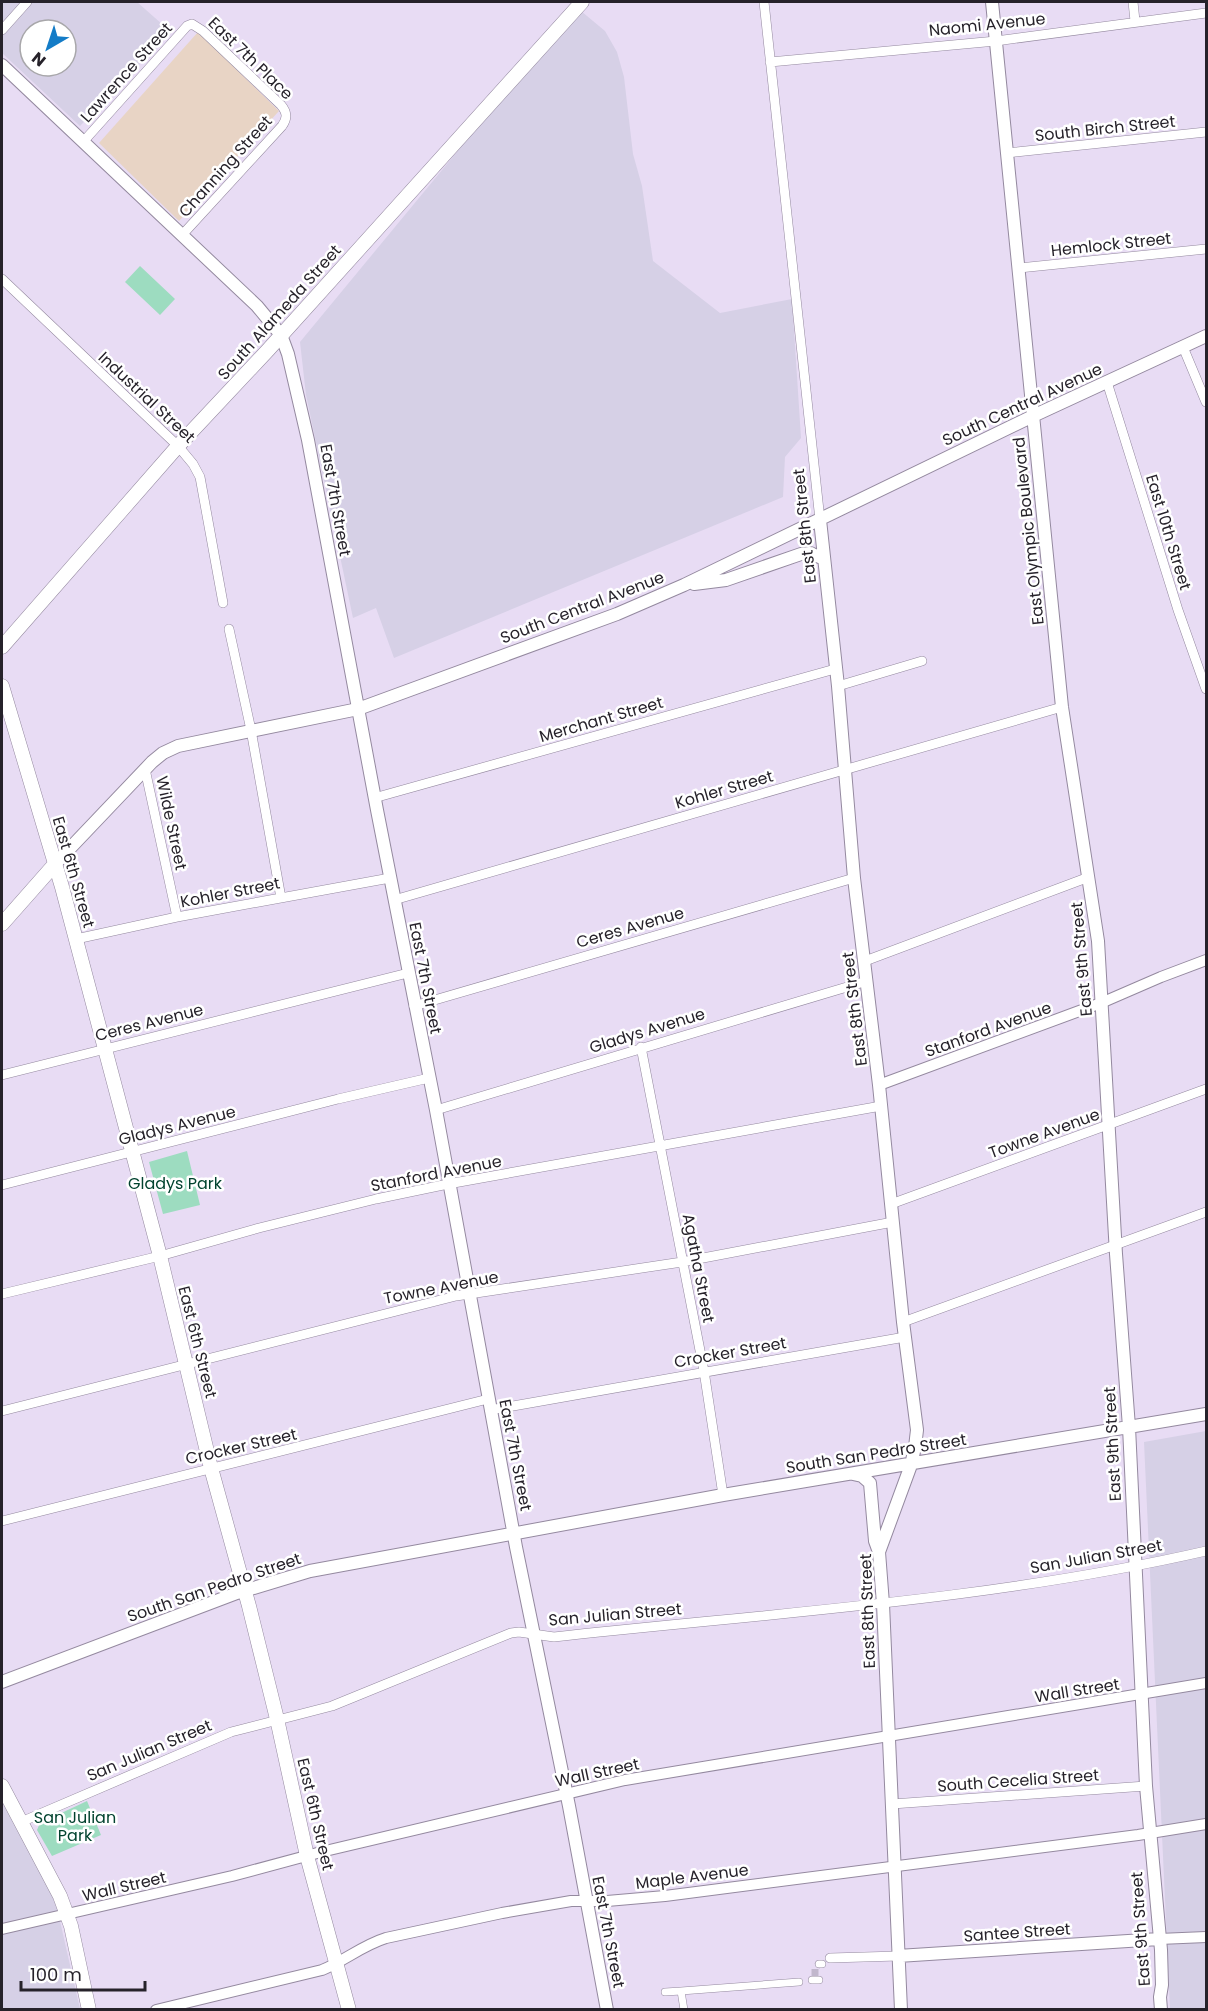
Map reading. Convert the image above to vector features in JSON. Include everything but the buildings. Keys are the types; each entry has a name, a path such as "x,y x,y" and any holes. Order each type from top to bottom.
{"main road":[{"name":"East Olympic Boulevard","path":"992,2 1062,707 1089,877"},
{"name":"South Alameda Street","path":"2,647 178,446 579,3"},
{"name":"East 7th Street","path":"2,65 257,306 280,335 295,382 414,1006 436,1110 489,1404 607,2010"},
{"name":"South Central Avenue","path":"2,924 55,864 163,753 178,746 358,709 617,614 684,585 1033,416 1206,336"},
{"name":"East 8th Street","path":"820,520 838,686 854,878 917,1430 911,1465 879,1552 901,2010"},
{"path":"684,585 726,580 801,554 810,553 824,558"},
{"name":"East 6th Street","path":"2,686 76,939 160,1256 211,1468 278,1719 307,1856 350,2010"},
{"name":"East 9th Street","path":"1089,877 1098,941 1129,1427 1146,1786 1162,1985 1160,2003"},
{"name":"South San Pedro Street","path":"2,1682 244,1590 310,1571 723,1495 1206,1414"},
{"path":"852,1474 862,1476 870,1483 875,1541 879,1552"},
{"path":"2,1786 55,1885 67,1915 89,2010"},
{"name":"Santee Street","path":"898,1956 1159,1939"},
{"path":"1125,1941 1145,1943 1152,1950 1155,1984 1160,2003"}],"street":[{"path":"2,30 27,2"},
{"name":"East 8th Street","path":"764,2 820,520"},
{"path":"1133,2 1135,21"},
{"name":"Naomi Avenue","path":"770,62 996,40 1206,13"},
{"name":"East 7th Place","path":"192,24 204,31 281,105 286,111 286,116"},
{"name":"Lawrence Street","path":"83,142 182,31 192,24"},
{"name":"Channing Street","path":"183,234 282,126 286,116"},
{"name":"South Birch Street","path":"1007,153 1206,132"},
{"name":"Hemlock Street","path":"1019,268 1206,249"},
{"name":"Industrial Street","path":"2,279 178,446 194,464 200,477 223,603"},
{"path":"1183,347 1206,402"},
{"name":"East 10th Street","path":"1107,382 1178,610 1206,689"},
{"path":"229,630 251,730 281,898"},
{"path":"838,686 922,661"},
{"name":"Merchant Street","path":"374,798 835,669"},
{"name":"Kohler Street","path":"394,900 1062,707"},
{"name":"Wilde Street","path":"145,769 177,917"},
{"path":"865,961 1089,877"},
{"name":"Kohler Street","path":"76,939 177,917 390,878"},
{"name":"Ceres Avenue","path":"414,1006 854,878"},
{"name":"Stanford Avenue","path":"879,1085 1101,1003 1206,960"},
{"name":"Ceres Avenue","path":"2,1075 408,973"},
{"name":"Gladys Avenue","path":"436,1110 867,981"},
{"name":"Agatha Street","path":"641,1047 704,1371 723,1495"},
{"name":"Gladys Avenue","path":"2,1185 429,1078"},
{"name":"Towne Avenue","path":"891,1204 1206,1089"},
{"name":"Stanford Avenue","path":"2,1293 160,1256 376,1199 881,1106"},
{"path":"903,1322 1206,1212"},
{"name":"Towne Avenue","path":"2,1411 408,1308 470,1295 682,1262 892,1222"},
{"name":"Crocker Street","path":"2,1521 211,1468 489,1404 905,1337"},
{"name":"San Julian Street","path":"21,1822 231,1732 332,1706 512,1633 554,1637 883,1604 1134,1567 1206,1551"},
{"name":"Wall Street","path":"2,1929 625,1780 1206,1683"},
{"name":"South Cecelia Street","path":"892,1804 1146,1786"},
{"name":"Maple Avenue","path":"156,2010 322,1970 386,1938 522,1910 587,1900 607,1901 665,1896 1206,1824"},
{"name":"Santee Street","path":"1159,1939 1206,1937"},
{"name":"Santee Street","path":"824,1962 898,1956"},
{"path":"665,1992 799,1982"},
{"path":"681,1991 684,2010"}],"shaded area":[{"path":"2,2 137,2 171,32 80,126 29,78 78,78 78,18 18,18 18,68 2,53"},
{"path":"581,11 605,31 617,52 624,77 633,154 642,186 653,261 720,313 792,299 801,438 785,457 783,497 394,658 376,608 353,618 306,395 300,342 532,61"},
{"path":"198,32 279,111 179,221 99,143"},
{"path":"1206,1431 1206,2009 1170,2009 1144,1442"},
{"path":"2,1800 55,1899 80,2009 2,2009"}],"green space":[{"path":"140,266 175,299 160,315 125,282"},
{"name":"Gladys Park","path":"187,1151 200,1205 163,1214 149,1162"},
{"name":"San Julian Park","path":"87,1801 101,1835 52,1856 37,1830 40,1823"}],"tunnel":[{"path":"815,1976 815,1968 819,1964"}]}
